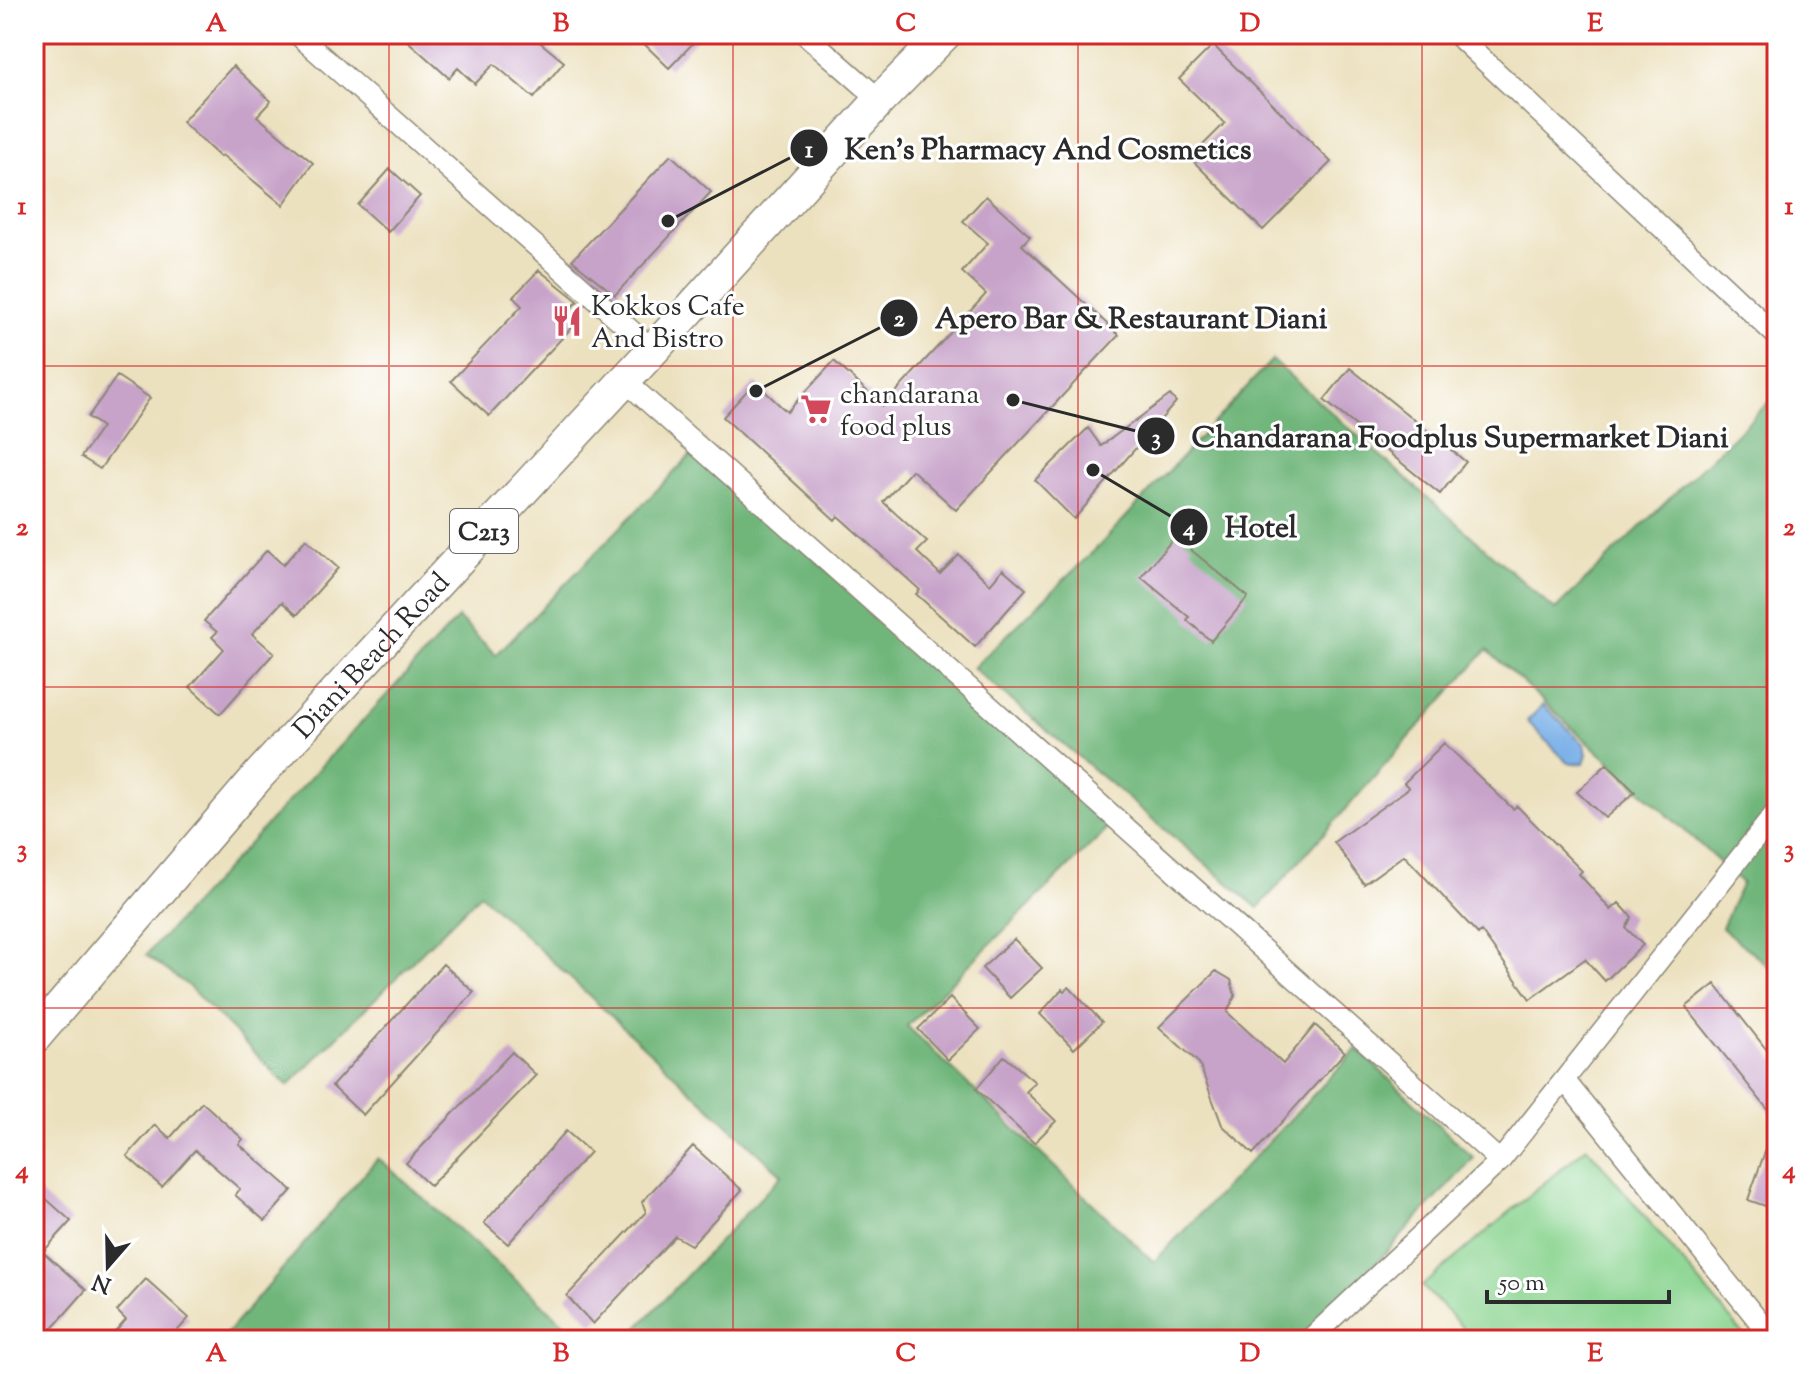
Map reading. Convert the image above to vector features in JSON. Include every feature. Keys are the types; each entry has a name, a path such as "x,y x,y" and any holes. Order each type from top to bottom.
{"main road":[{"name":"Diani Beach Road","path":"34,1038 259,775 625,381 880,100 945,34"}],"street":[{"path":"297,34 653,350"},
{"path":"805,34 880,100"},
{"path":"1456,34 1777,336"},
{"path":"625,381 1500,1161"},
{"path":"1309,1340 1500,1161 1566,1082 1777,811"},
{"path":"1566,1082 1774,1340"}],"green space":[{"path":"1272,360 1555,610 1777,394 1777,973 1722,928 1742,883 1487,650 1258,908 973,668 1100,545"},
{"path":"695,451 1111,825 907,1026 1154,1262 1357,1049 1474,1158 1304,1340 626,1340 782,1175 480,894 288,1086 187,985 146,955 458,618 496,655"},
{"path":"1587,1147 1748,1340 1475,1340 1422,1286"},
{"path":"378,1158 583,1340 221,1340"}],"water":[{"path":"1543,705 1585,745 1587,754 1584,763 1567,762 1527,721"}],"building":[{"path":"400,34 530,34 564,62 534,98 494,64 475,84 458,68 449,78"},
{"path":"634,34 702,34 669,68"},
{"path":"1213,45 1331,162 1263,230 1190,158 1225,123 1179,79"},
{"path":"233,66 271,101 257,116 313,163 283,205 222,155 220,157 182,122"},
{"path":"671,155 711,192 615,295 572,260"},
{"path":"390,169 420,196 388,232 358,205"},
{"path":"986,196 1030,236 1022,245 1119,335 956,510 912,470 883,502 927,542 917,552 940,574 959,555 990,584 1003,569 1026,589 975,647 916,594 920,590 838,516 835,520 723,417 755,382 787,412 834,361 883,406 986,294 962,272 988,243 963,221"},
{"path":"539,270 578,301 567,312 577,322 489,416 451,381 522,306 513,297"},
{"path":"1350,368 1466,462 1440,494 1324,400"},
{"path":"117,376 150,398 100,469 81,457 102,427 88,417"},
{"path":"1170,395 1176,402 1074,519 1035,480 1088,428 1101,446"},
{"path":"1178,533 1192,546 1190,549 1248,597 1211,641 1187,620 1189,617 1141,577"},
{"path":"306,539 338,568 297,615 282,602 252,634 274,653 220,714 190,687 224,649 212,637 217,632 204,621 267,550 283,565"},
{"path":"1444,743 1513,809 1517,806 1582,871 1579,874 1611,910 1619,903 1632,917 1626,928 1643,945 1605,981 1585,959 1530,999 1481,931 1478,934 1404,855 1364,884 1334,842 1409,788 1404,783"},
{"path":"1607,764 1635,792 1605,818 1577,792"},
{"path":"1014,939 1042,968 1010,998 982,968"},
{"path":"443,964 474,992 363,1115 332,1086"},
{"path":"1216,971 1231,980 1235,996 1227,1012 1283,1064 1315,1025 1345,1052 1253,1154 1222,1125 1199,1063 1159,1027"},
{"path":"1715,984 1777,1063 1777,1121 1686,1007"},
{"path":"1069,987 1102,1022 1074,1049 1040,1014 1062,989 1064,991"},
{"path":"950,998 980,1029 948,1060 918,1029"},
{"path":"512,1052 536,1075 430,1186 406,1163"},
{"path":"1004,1056 1035,1082 1026,1092 1056,1121 1034,1143 976,1089"},
{"path":"202,1102 243,1139 239,1144 292,1190 265,1221 235,1195 240,1189 195,1150 162,1187 127,1156 155,1125 170,1138"},
{"path":"1774,1126 1777,1126 1777,1210 1748,1200"},
{"path":"566,1131 590,1152 508,1244 484,1223"},
{"path":"693,1146 742,1190 691,1245 675,1236 593,1324 567,1296 646,1212 642,1202"},
{"path":"34,1188 71,1221 43,1252 86,1290 49,1332 34,1318"},
{"path":"146,1279 189,1318 169,1340 108,1340 126,1320 117,1311"}],"place":[{"name":"Ken's Pharmacy And Cosmetics","path":"668,221"},
{"name":"Kokkos Cafe And Bistro","path":"567,321"},
{"name":"Apero Bar & Restaurant Diani","path":"756,391"},
{"name":"Chandarana Foodplus Supermarket Diani","path":"1013,400"},
{"name":"chandarana food plus","path":"816,409"},
{"name":"Hotel","path":"1093,470"}]}
